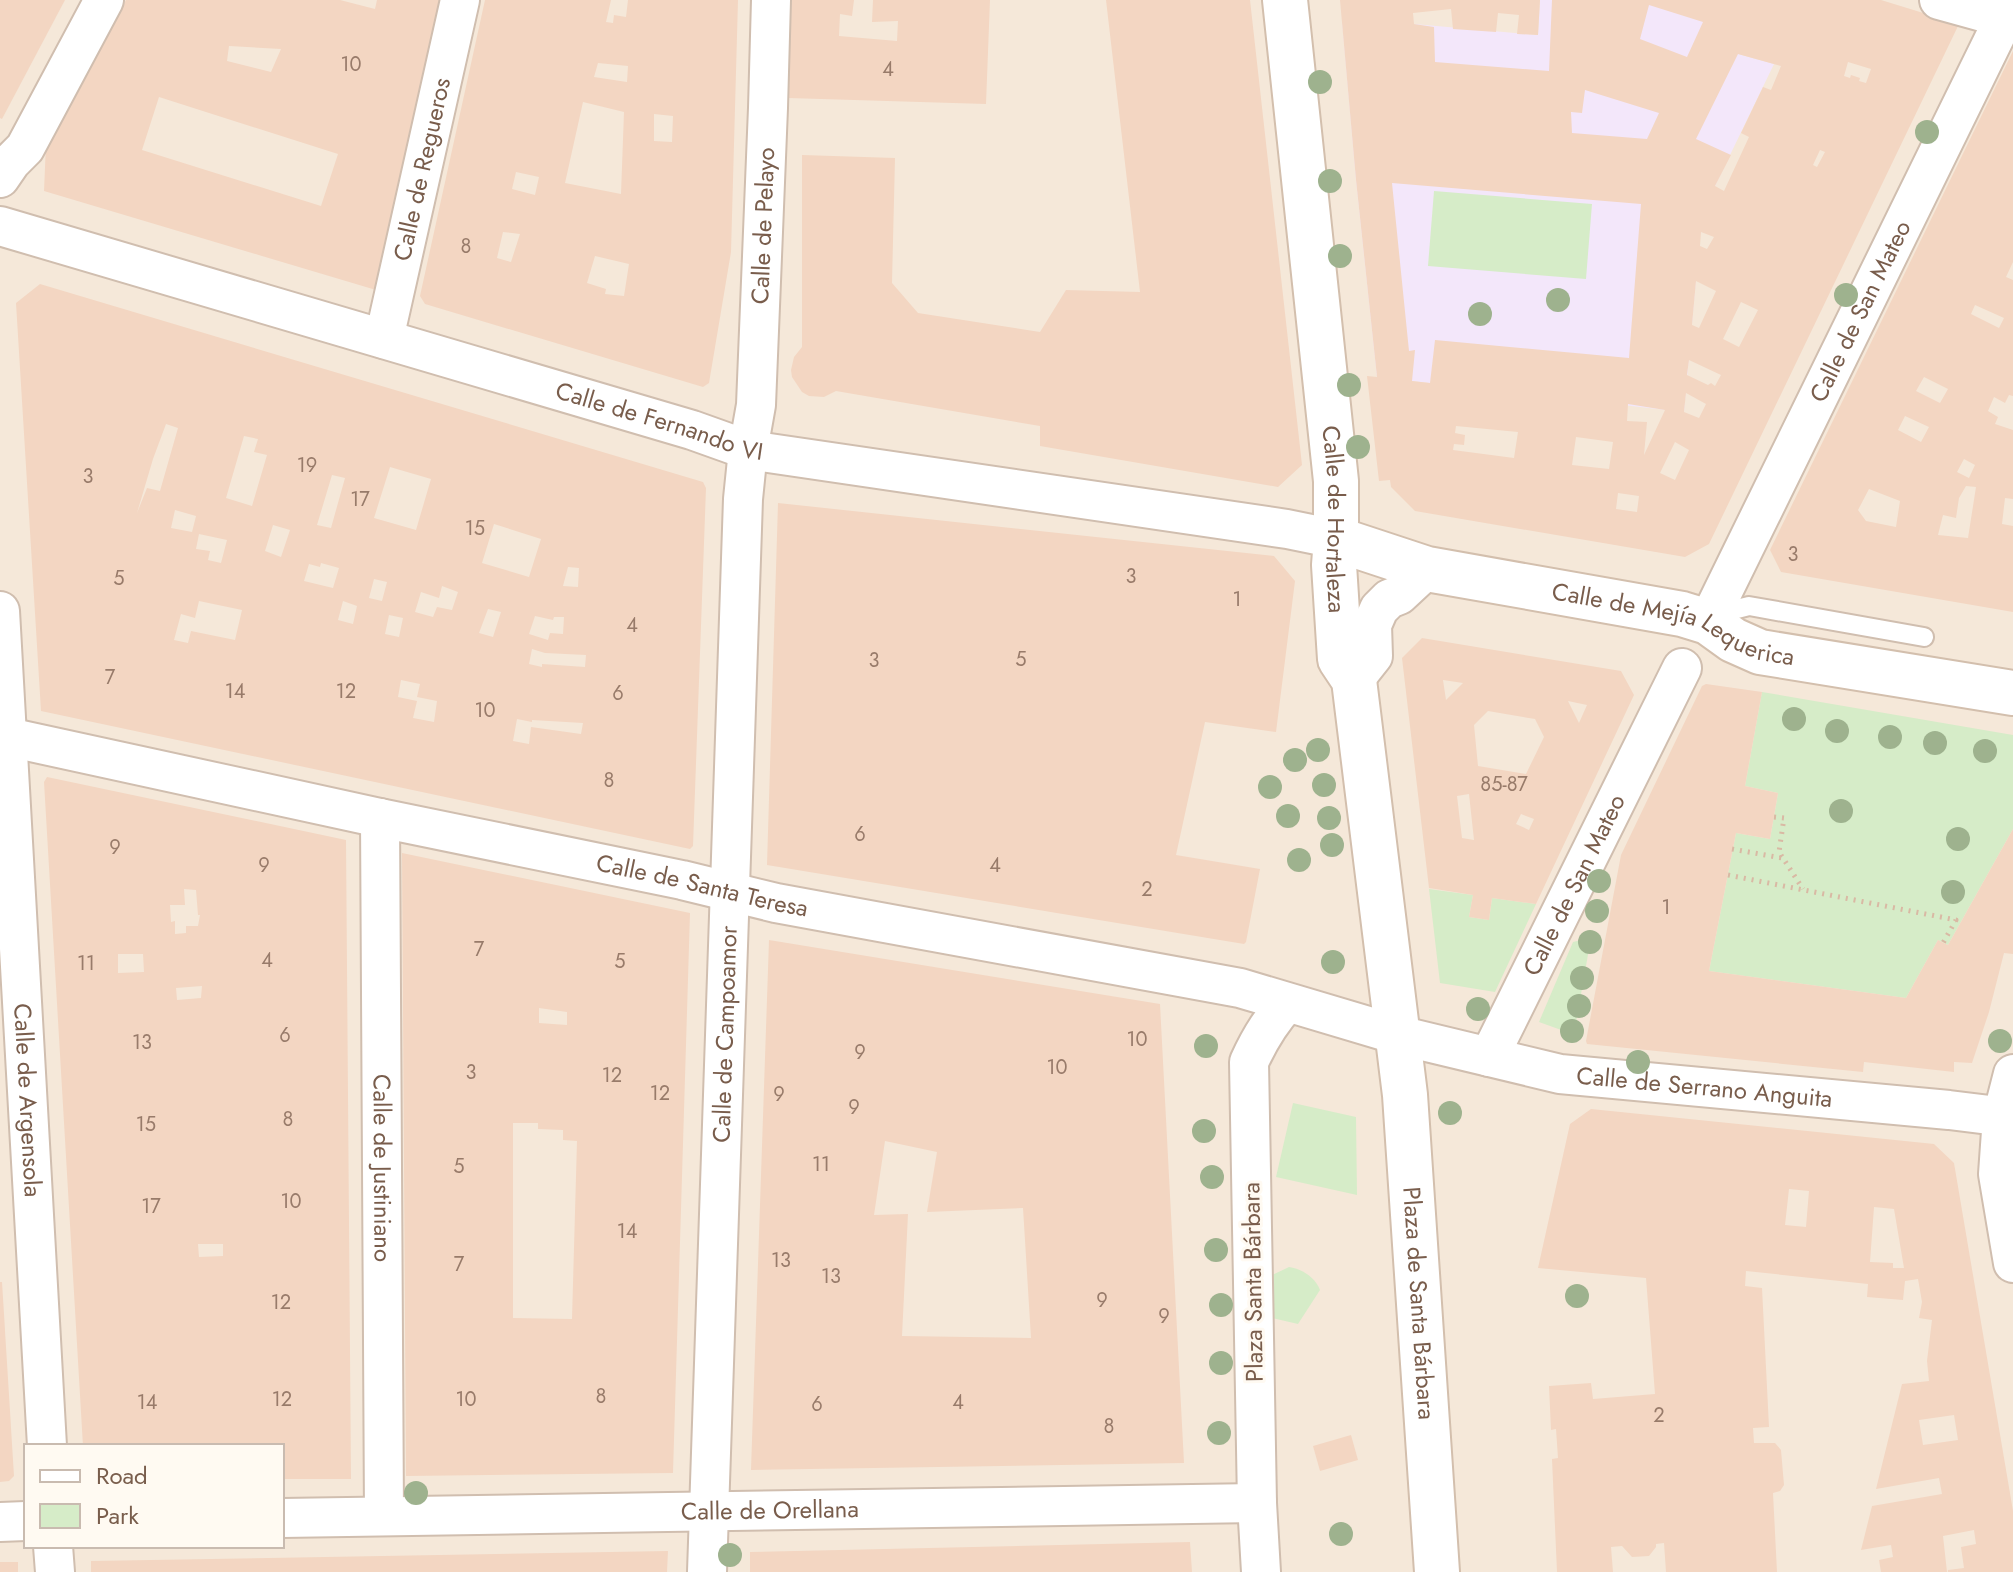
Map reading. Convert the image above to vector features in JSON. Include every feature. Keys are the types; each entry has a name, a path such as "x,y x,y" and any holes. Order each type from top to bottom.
{"street":[{"path":"0,178 25,148 104,0"},
{"name":"Calle de Regueros","path":"384,339 460,0"},
{"name":"Calle de Pelayo","path":"748,450 756,390 771,0"},
{"name":"Calle de Hortaleza","path":"1285,0 1336,481 1334,565 1340,659 1354,680 1398,1035"},
{"path":"1939,0 2008,9"},
{"name":"Calle de San Mateo","path":"1708,622 2008,9"},
{"name":"Calle de Fernando VI","path":"0,226 692,430 748,450 1287,529 1336,539"},
{"name":"Calle de Campoamor","path":"707,1572 743,499 748,450"},
{"name":"Calle de Mejía Lequerica","path":"1336,539 1427,569 1682,614 1708,622 1733,640 1760,652 2013,693"},
{"path":"1354,680 1373,656 1372,625 1379,609 1427,569"},
{"name":"Calle de Argensola","path":"0,611 47,1444"},
{"name":"Calle de San Mateo","path":"1489,1057 1682,668"},
{"name":"Calle de Santa Teresa","path":"8,737 682,880 776,903 1240,988 1398,1035"},
{"name":"Calle de Justiniano","path":"380,818 384,1516"},
{"name":"Plaza Santa Bárbara","path":"1261,1572 1249,1062 1261,1036 1287,1003"},
{"name":"Calle de Serrano Anguita","path":"1398,1035 1560,1074 2007,1118"},
{"name":"Plaza de Santa Bárbara","path":"1398,1035 1405,1095 1437,1572"},
{"path":"2013,1074 1998,1174 2013,1263"},
{"name":"Calle de Orellana","path":"284,1518 1257,1503"},
{"path":"0,1522 24,1521"},
{"path":"53,1548 55,1572"}],"lane":[{"path":"1708,622 1729,611 1749,606 1924,637"}],"path":[{"path":"1774,817 1784,818 1779,852 1804,889"},
{"path":"1732,849 1783,858"},
{"path":"1728,875 1956,920 1943,943"}],"shaded area":[{"path":"0,0 2013,0 2013,1572 0,1572"},
{"path":"1540,0 1722,0 1746,35 1738,54 1774,64 1702,213 1684,412 1377,377 1342,21 1538,35"}],"green space":[{"path":"1434,191 1592,204 1586,279 1428,266"},
{"path":"1762,692 2013,735 2013,829 1948,945 1938,940 1906,998 1709,971 1736,833 1770,839 1778,793 1745,786"},
{"path":"1429,889 1473,895 1469,917 1489,920 1492,898 1536,904 1495,992 1440,983"},
{"path":"1581,940 1589,949 1575,1028 1564,1031 1539,1022 1573,942"},
{"path":"1293,1103 1356,1117 1357,1195 1276,1177"},
{"path":"1289,1267 1308,1274 1320,1290 1298,1324 1264,1316 1264,1279"}],"building":[{"path":"0,0 65,0 2,119 0,118"},
{"path":"126,0 340,0 375,9 377,0 441,0 376,290 44,191 46,144","holes":["229,46 281,49 271,72 227,61","159,97 338,154 321,206 142,150"]},
{"path":"485,0 611,0 606,22 613,23 614,15 626,17 628,0 738,0 731,252 709,383 703,387 425,304 420,296","holes":["598,63 628,66 627,82 594,77","583,102 624,112 621,194 565,183","654,114 673,116 672,142 654,141","516,172 539,177 535,195 512,189","503,232 520,234 511,262 497,258","595,256 629,264 624,296 605,294 606,289 587,283"]},
{"path":"785,0 854,0 852,16 840,14 839,36 897,41 898,21 872,22 873,0 990,0 986,104 788,98 790,9 784,9"},
{"path":"1106,0 1250,0 1302,465 1278,487 1040,446 1040,426 836,391 824,397 809,396 802,392 792,377 794,357 802,347 802,155 895,158 892,283 918,313 1040,332 1066,290 1140,292"},
{"path":"1340,0 1540,0 1538,35 1517,34 1519,15 1498,13 1496,32 1453,29 1451,9 1413,13 1414,24 1434,27 1435,62 1549,71 1552,0 1881,0 1959,24 1709,544 1685,557 1415,511 1391,487 1390,480 1379,481 1367,376 1377,377","holes":["1649,5 1703,22 1687,57 1640,39","1738,54 1781,66 1771,90 1763,87 1741,133 1749,137 1724,191 1715,186 1731,155 1696,139","1848,62 1871,69 1866,83 1851,75 1850,78 1844,76","1585,90 1659,113 1647,139 1572,133 1571,112 1582,113","1820,150 1825,152 1817,167 1813,165","1392,183 1641,204 1629,358 1435,340 1430,383 1412,381 1415,350 1409,351","1701,232 1714,237 1707,249 1700,246","1696,281 1716,291 1699,328 1692,325","1741,302 1758,310 1739,347 1723,339","1689,360 1721,375 1715,386 1711,383 1708,385 1687,375","1686,393 1706,404 1699,418 1684,412","1628,404 1665,410 1644,455 1647,422 1627,421","1456,426 1518,432 1514,458 1453,450 1454,444 1464,445 1465,435 1455,433","1576,437 1613,442 1609,469 1572,465","1675,442 1689,450 1675,480 1660,473","1618,493 1639,496 1637,512 1616,509"]},
{"path":"2013,51 2013,262 2006,277 2013,280 2013,396 2009,395 2005,403 1994,397 1988,411 1998,417 1995,424 2013,430 2013,499 2005,498 2002,524 2013,526 2013,612 1781,572 1770,550","holes":["1975,305 2004,318 1999,328 1971,314","1924,377 1948,389 1940,403 1916,391","1905,416 1929,427 1921,442 1898,430","1964,459 1975,465 1969,478 1957,472","1966,486 1976,487 1968,538 1938,535 1943,515 1956,518 1959,498","1869,489 1900,501 1896,527 1866,521 1858,510"]},
{"path":"40,284 703,482 706,488 693,846 690,849 41,711 16,303","holes":["166,424 178,428 160,491 147,488 137,513","244,436 258,439 254,452 267,455 252,506 226,498","390,467 431,479 416,530 374,518","332,475 345,478 331,528 317,525","175,510 196,516 192,532 171,528","494,524 541,539 529,577 482,563","273,525 290,530 281,557 265,551","199,534 227,540 221,563 208,560 210,551 196,549","321,563 339,568 333,588 304,581 309,564 320,567","568,567 579,568 578,587 563,586","374,579 387,582 382,601 369,598","442,586 458,592 452,610 437,607 433,617 415,612 421,592 439,598","199,601 242,610 235,640 191,631 188,643 174,640 181,614 195,618","343,601 357,606 353,624 338,620","488,609 501,612 493,637 479,633","389,615 403,618 399,637 385,634","535,616 553,620 554,617 564,617 563,634 550,633 548,640 529,634","532,649 545,653 586,655 585,667 542,664 542,667 529,664","401,680 420,684 417,697 437,701 434,722 413,718 417,701 398,697","517,719 583,723 581,734 531,727 529,744 513,741"]},
{"path":"778,503 1274,556 1295,581 1276,732 1205,722 1176,855 1260,869 1246,942 767,865"},
{"path":"1422,638 1621,671 1634,695 1536,904 1492,898 1489,920 1469,917 1473,895 1429,888 1402,658","holes":["1443,680 1463,683 1446,700","1568,701 1587,705 1579,723","1488,711 1535,719 1544,737 1526,774 1478,766 1474,725","1469,794 1474,840 1462,838 1457,796","1521,814 1534,819 1529,830 1516,824"]},
{"path":"1702,686 1762,692 1745,786 1778,793 1770,839 1736,833 1709,971 1906,998 1938,940 1948,945 2013,829 2013,954 2004,953 1972,1063 1954,1062 1954,1072 1864,1062 1863,1072 1587,1044 1621,855"},
{"path":"47,777 346,840 351,1479 284,1479 284,1444 83,1444 44,782","holes":["184,889 196,890 200,915 198,926 186,926 186,933 175,934 170,905 185,905","118,954 143,954 144,972 118,973","202,986 201,998 177,1000 176,988","198,1244 223,1244 223,1256 199,1257"]},
{"path":"402,853 690,913 673,1473 406,1476","holes":["539,1008 567,1012 567,1025 539,1023","513,1123 538,1123 538,1129 563,1130 563,1140 577,1141 572,1319 513,1318"]},
{"path":"769,940 1160,1004 1184,1463 751,1470","holes":["885,1141 937,1152 927,1212 1023,1208 1031,1338 902,1336 908,1214 874,1215"]},
{"path":"1591,1109 1934,1144 1954,1163 2013,1511 2013,1572 1948,1572 1964,1568 1961,1547 1976,1544 1974,1530 1943,1536 1947,1572 1881,1572 1879,1560 1893,1557 1891,1545 1861,1550 1872,1506 1942,1494 1939,1478 1876,1489 1902,1384 1929,1381 1927,1361 1932,1320 1919,1318 1922,1302 1918,1279 1905,1281 1903,1300 1867,1297 1868,1284 1746,1271 1745,1286 1762,1288 1769,1427 1753,1428 1754,1443 1775,1443 1781,1450 1784,1485 1780,1491 1773,1493 1777,1572 1666,1572 1664,1543 1656,1544 1649,1556 1632,1557 1622,1546 1611,1547 1613,1572 1557,1572 1552,1459 1558,1458 1556,1429 1551,1430 1549,1386 1591,1383 1593,1399 1655,1394 1646,1278 1538,1268 1570,1124","holes":["1789,1189 1809,1191 1806,1227 1785,1225","1874,1207 1894,1209 1904,1268 1893,1268 1893,1263 1870,1262","1954,1415 1958,1440 1923,1445 1919,1420"]},
{"path":"0,1282 14,1476 9,1481 0,1482"},
{"path":"1351,1435 1358,1460 1320,1471 1313,1446"},
{"path":"1190,1542 1192,1572 750,1572 750,1552"},
{"path":"668,1551 667,1572 91,1572 91,1561"},
{"path":"0,1562 18,1562 18,1572 0,1572"}]}
